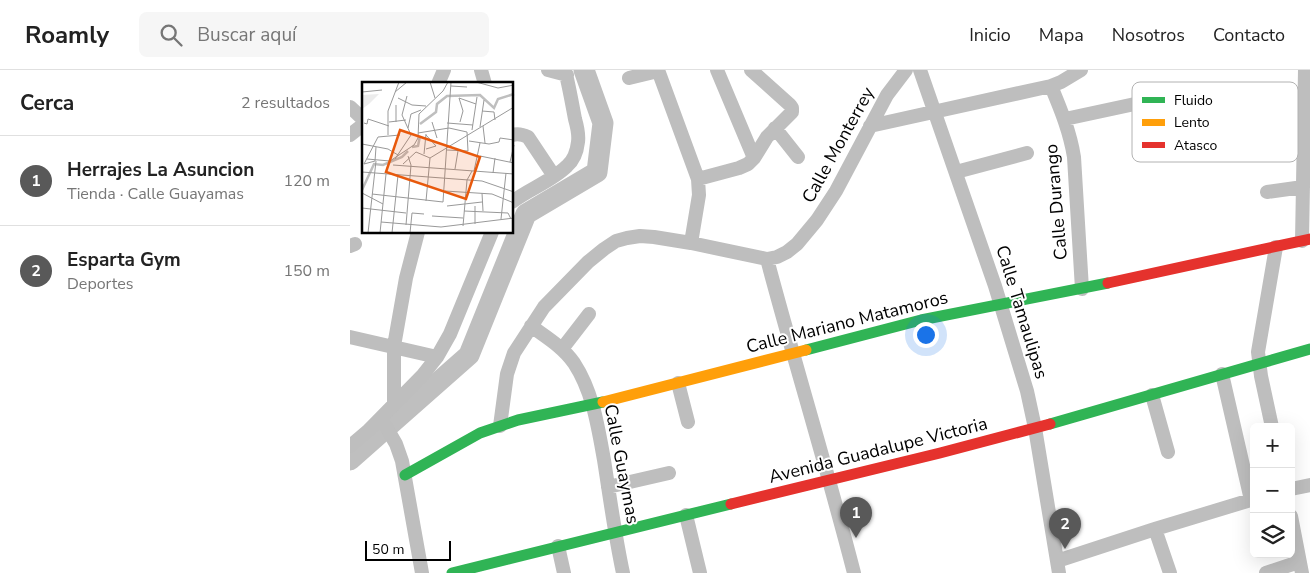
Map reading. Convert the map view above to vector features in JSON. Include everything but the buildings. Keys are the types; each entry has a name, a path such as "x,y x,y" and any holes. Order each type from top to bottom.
{"street":[{"path":"439,82 444,70"},
{"path":"514,201 567,166 576,152 578,140 566,73 548,70"},
{"path":"717,70 754,158"},
{"path":"698,178 748,164 767,137 792,112 790,105 751,70"},
{"name":"Calle Monterrey","path":"767,259 787,252 797,244 817,220 836,191 887,94 906,70"},
{"name":"Calle Tamaulipas","path":"920,70 1001,304 1027,391 1058,567"},
{"path":"870,126 1052,86 1081,70"},
{"path":"1305,70 1303,187 1306,240"},
{"path":"629,78 658,71 698,178 699,195 691,243"},
{"name":"Calle Durango","path":"1052,86 1064,118 1074,157 1082,289"},
{"path":"1064,118 1132,104"},
{"path":"350,107 362,120"},
{"path":"350,135 362,124"},
{"path":"775,128 798,157"},
{"path":"514,134 522,134 528,137 554,176"},
{"path":"956,172 1027,153"},
{"path":"1267,192 1303,187"},
{"path":"394,404 394,346 406,278 417,234"},
{"path":"350,446 382,420 437,357 450,334 491,234"},
{"path":"500,426 507,374 514,352 544,307 575,275 604,249 616,241 640,236 654,237 767,259 854,573"},
{"name":"Calle Mariano Matamoros","path":"405,475 480,433 518,420 592,405 921,320 1082,289 1306,240"},
{"path":"1271,423 1258,363 1258,352 1276,247"},
{"path":"562,349 589,314"},
{"name":"Calle Guaymas","path":"531,326 562,349 573,361 592,405 598,426 615,532 624,573"},
{"path":"350,337 437,357"},
{"name":"Avenida Guadalupe Victoria","path":"452,573 488,568 558,546 829,481 1035,428 1258,363 1310,350"},
{"path":"1222,374 1250,491"},
{"path":"678,383 688,422"},
{"path":"1152,395 1168,452"},
{"path":"382,420 396,444 402,461 422,573"},
{"path":"608,487 669,473"},
{"path":"1295,488 1310,485"},
{"path":"1058,567 1155,529 1250,500"},
{"path":"686,515 700,573"},
{"path":"1155,529 1170,573"},
{"path":"1266,573 1301,568 1295,537"},
{"path":"558,546 564,573"}],"waterway":[{"path":"350,460 469,355 526,214 597,172 603,123 584,70"}],"traffic: fast":[{"path":"806,350 921,320 1108,283"},
{"path":"1050,424 1310,349"},
{"path":"405,475 480,433 518,420 603,402"},
{"path":"452,573 731,504"}],"traffic: slow":[{"path":"603,402 806,350"}],"traffic: jam":[{"path":"1108,283 1310,239"},
{"path":"731,504 1050,424"}],"place":[{"name":"Herrajes La Asuncion","path":"856,538"},
{"name":"Esparta Gym","path":"1065,549"}]}
